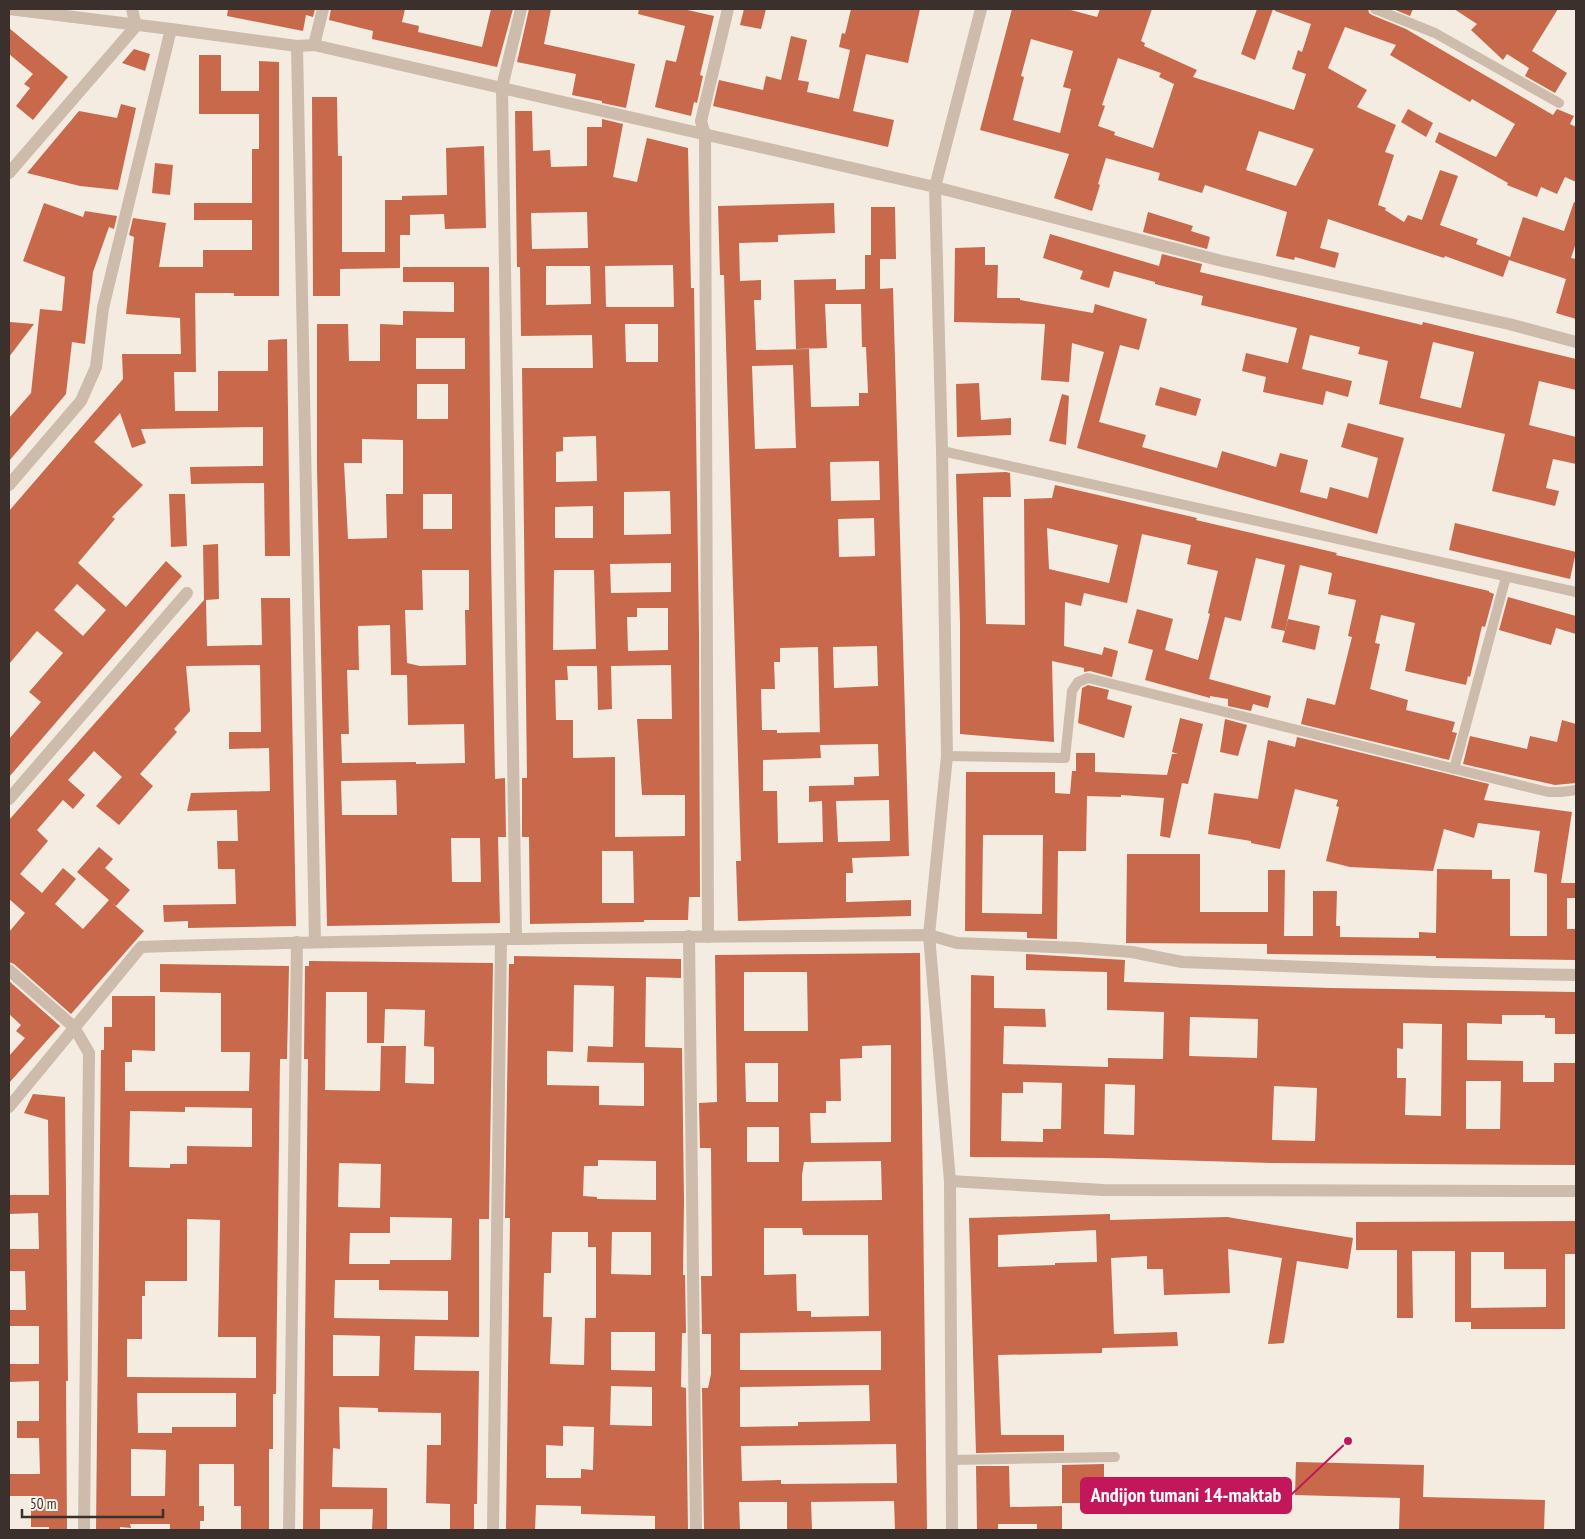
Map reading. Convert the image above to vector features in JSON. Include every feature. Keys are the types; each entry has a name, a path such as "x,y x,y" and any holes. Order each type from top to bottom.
{"street":[{"path":"9,9 297,46 314,45 935,187 1222,261 1509,324 1576,342"},
{"path":"132,9 136,26"},
{"path":"314,45 323,9"},
{"path":"516,938 502,87 521,9"},
{"path":"708,937 705,135 701,121 728,9"},
{"path":"952,1530 950,1181 929,935 947,756 935,187 981,9"},
{"path":"9,173 136,26"},
{"path":"9,485 80,401 96,367 104,308 171,29"},
{"path":"297,46 315,942"},
{"path":"9,799 187,592"},
{"path":"9,1107 141,947 516,938 929,935 957,943 1132,952 1182,962 1433,972 1576,974"},
{"path":"689,936 696,1530"},
{"path":"493,1530 501,939"},
{"path":"289,1530 297,942"},
{"path":"9,970 74,1027 89,1054 84,1530"},
{"path":"950,1181 1103,1190 1576,1191"}],"lane":[{"path":"1375,9 1435,33 1559,103"},
{"path":"942,451 1576,592"},
{"path":"1454,769 1506,577"},
{"path":"947,756 1065,758 1072,690 1078,682 1088,678 1548,792 1576,790"},
{"path":"951,1460 1115,1457"}],"building":[{"path":"228,9 315,9 313,17 306,15 303,31 227,16"},
{"path":"331,9 405,9 402,22 419,26 418,32 482,47 491,9 513,9 497,67 372,39 373,31 329,20"},
{"path":"529,9 551,9 544,44 635,64 626,108 572,95 576,74 517,62"},
{"path":"639,9 683,9 714,16 700,75 703,76 697,103 694,102 691,116 655,107 666,60 676,62 685,26 638,14"},
{"path":"744,9 766,9 761,29 740,25"},
{"path":"851,9 920,9 908,63 866,54 853,111 894,120 888,147 713,106 719,80 763,90 766,76 781,80 791,36 807,40 798,80 809,82 807,92 839,99 850,50 839,47 842,33 845,34"},
{"path":"1012,9 1067,9 1097,17 1100,9 1152,9 1141,41 1145,43 1144,46 1197,70 1193,77 1294,110 1306,74 1292,69 1298,50 1302,52 1311,24 1275,11 1275,9 1368,9 1372,15 1406,29 1553,115 1557,109 1574,116 1570,124 1576,127 1576,182 1565,177 1557,194 1541,187 1537,197 1507,185 1508,183 1435,142 1439,132 1496,157 1515,124 1472,99 1470,102 1390,55 1396,45 1345,27 1328,68 1367,90 1357,107 1396,125 1385,152 1394,155 1378,205 1386,208 1385,210 1404,222 1408,215 1422,220 1440,170 1458,176 1440,225 1478,239 1476,244 1510,257 1523,217 1564,231 1574,202 1576,203 1576,243 1571,258 1576,259 1576,319 1556,313 1566,279 1509,260 1503,277 1445,256 1444,258 1328,219 1320,248 1339,253 1335,268 1295,257 1294,260 1276,256 1287,212 1205,185 1202,193 1158,180 1160,173 1106,158 1092,211 1054,198 1069,154 980,130","holes":["1031,39 1073,51 1063,87 1071,89 1060,133 1013,120 1024,77 1021,76","1118,58 1161,73 1159,77 1174,84 1153,148 1114,135 1115,132 1098,126 1105,106 1102,105","1259,131 1314,149 1296,186 1246,170"]},
{"path":"1257,9 1273,9 1255,60 1241,54"},
{"path":"1393,9 1413,9 1410,16"},
{"path":"1454,9 1558,9 1532,51 1567,73 1555,93 1525,76 1529,68 1507,54 1503,60 1471,30 1477,24"},
{"path":"9,28 68,77 33,120 16,106 30,88 24,84 33,74 9,54"},
{"path":"134,49 150,54 145,71 122,63"},
{"path":"199,55 221,55 221,91 259,91 259,61 279,62 279,296 234,296 234,293 195,293 196,372 174,372 175,411 218,411 218,371 268,371 268,340 287,339 290,556 265,556 264,483 191,484 190,467 263,466 263,427 141,429 146,443 132,448 120,413 94,442 143,485 112,517 115,519 78,563 126,607 166,561 182,576 9,777 9,739 41,702 29,692 63,653 37,631 9,664 9,511 123,379 122,354 181,354 180,318 126,314 134,237 129,235 133,218 166,223 159,267 203,267 203,250 252,250 252,220 194,220 194,203 252,203 252,149 259,149 259,114 199,114","holes":["77,584 106,610 83,636 54,610"]},
{"path":"312,97 337,97 338,156 342,156 342,252 385,252 385,200 402,200 402,196 447,195 446,148 484,146 486,228 445,229 444,214 410,215 410,235 400,235 400,268 340,269 340,296 313,296"},
{"path":"121,104 136,108 118,190 80,186 27,173 79,111 117,118"},
{"path":"1408,109 1433,123 1426,137 1401,122"},
{"path":"515,111 532,111 533,151 550,150 551,167 587,166 587,127 602,127 602,119 623,124 613,177 637,182 647,138 688,148 691,288 694,288 699,633 700,897 689,897 688,920 530,924 529,837 522,837 522,778 527,778 522,368 593,368 592,335 521,336 520,267 517,267","holes":["587,212 588,248 532,249 531,213","673,265 674,307 606,307 605,266","546,266 590,266 591,304 546,305","625,324 658,324 658,362 626,362","596,436 597,481 556,482 556,452 563,451 563,437","670,491 671,534 624,535 624,492","593,506 593,538 555,538 555,507","671,563 671,592 611,593 610,564","554,570 594,570 596,649 553,650","637,608 668,608 668,650 628,651 627,617 637,617","671,665 672,719 637,719 642,795 685,795 685,836 615,837 615,757 573,758 573,720 556,720 555,680 568,680 567,666 597,666 598,710 612,709 611,666","602,851 633,851 634,903 602,903"]},
{"path":"155,163 173,165 170,195 152,193"},
{"path":"44,203 91,220 83,217 85,211 117,216 114,229 109,227 93,272 85,344 72,342 66,394 9,461 9,418 31,393 40,309 62,311 65,277 23,261"},
{"path":"834,203 835,233 778,235 778,242 739,243 740,281 761,280 761,300 754,300 756,350 809,349 811,407 859,406 859,393 868,393 866,347 862,347 861,304 825,304 827,348 796,349 794,280 836,279 836,290 865,289 865,255 871,255 871,207 895,207 896,259 880,259 880,289 893,288 909,856 852,858 853,873 846,873 846,902 911,900 911,916 738,921 736,861 741,861 724,275 720,275 718,206","holes":["793,365 796,448 755,449 752,366","879,461 880,500 831,501 830,462","874,518 875,556 839,557 838,519","877,646 878,686 834,688 833,647","818,647 820,732 777,733 777,730 762,730 761,689 775,689 774,662 780,662 780,648","878,744 879,776 854,777 854,785 809,786 809,802 822,801 823,842 778,843 777,791 763,791 763,760 821,758 820,745","889,800 890,841 838,842 836,801"]},
{"path":"1148,212 1193,226 1191,231 1210,237 1207,249 1143,232"},
{"path":"1050,234 1159,266 1162,254 1202,264 1200,272 1422,325 1423,322 1576,359 1576,390 1539,381 1529,425 1576,437 1576,464 1553,459 1546,488 1559,491 1555,506 1492,491 1505,434 1379,404 1388,361 1358,354 1360,347 1310,335 1302,369 1352,381 1348,397 1326,391 1323,405 1263,392 1266,377 1242,371 1246,353 1288,363 1297,328 1201,305 1203,296 1114,271 1109,288 1080,279 1083,271 1043,258","holes":["1433,342 1474,352 1461,408 1420,398"]},
{"path":"985,247 985,265 998,265 997,298 1020,298 1020,300 1093,313 1095,304 1147,319 1139,350 1120,345 1099,422 1146,435 1142,447 1217,468 1222,451 1276,467 1280,453 1308,460 1300,492 1327,499 1330,487 1368,498 1378,458 1341,447 1348,423 1404,438 1377,534 1077,448 1104,352 1072,343 1069,382 1041,380 1045,324 954,322 955,248"},
{"path":"403,267 489,267 495,779 505,778 506,837 498,837 500,923 327,926 317,468 317,324 348,324 349,361 380,361 380,324 403,325 403,311 454,312 454,282 403,282","holes":["416,338 465,338 465,369 416,369","417,384 448,384 448,419 417,419","362,439 403,440 403,494 386,494 387,538 348,539 344,463 362,463","423,494 452,494 452,529 423,529","422,570 469,570 469,610 465,610 466,665 420,666 407,663 405,610 423,610","390,625 391,675 407,675 408,725 464,724 465,763 342,763 341,734 349,734 347,670 359,670 358,626","396,780 397,815 342,815 341,781","451,838 480,838 481,882 452,882"]},
{"path":"10,322 34,324 9,357 9,329"},
{"path":"979,383 981,420 1011,418 1011,435 957,437 956,384"},
{"path":"1160,387 1201,399 1196,416 1155,405"},
{"path":"1062,394 1069,396 1066,445 1049,441"},
{"path":"1010,473 1011,497 983,497 986,624 1025,625 1024,499 1052,498 1055,485 1197,518 1196,520 1489,591 1494,594 1485,627 1482,626 1470,677 1468,676 1466,685 1405,671 1415,623 1381,615 1375,643 1380,644 1370,689 1408,700 1406,710 1455,722 1452,732 1457,733 1449,760 1301,724 1307,698 1335,705 1352,637 1348,636 1356,600 1328,594 1332,573 1300,565 1285,631 1271,628 1285,565 1256,558 1241,621 1225,617 1209,679 1271,696 1268,708 1253,704 1251,711 1228,706 1228,699 1210,696 1210,698 1145,680 1153,650 1128,643 1137,609 1173,619 1165,650 1198,660 1210,614 1208,613 1218,571 1187,564 1191,545 1142,534 1127,603 1084,593 1081,606 1065,602 1064,646 1102,655 1104,647 1118,651 1112,677 1090,671 1084,672 1084,668 1052,661 1054,742 960,734 960,623 956,474","holes":["1047,528 1118,545 1109,583 1049,569"]},
{"path":"169,494 185,494 187,546 171,547"},
{"path":"1455,523 1576,552 1570,579 1449,550"},
{"path":"218,544 219,599 206,600 207,646 262,645 261,598 290,598 296,926 188,928 188,921 164,922 163,905 236,904 235,869 218,869 217,841 238,841 237,810 187,811 191,793 270,791 269,748 229,749 229,732 261,732 260,665 186,666 190,711 174,729 177,732 140,774 153,786 119,825 96,806 122,777 94,751 68,780 85,795 73,809 63,800 37,830 48,841 20,874 42,893 63,868 76,879 55,904 83,929 109,900 77,872 99,847 113,859 105,868 130,890 116,906 112,903 144,931 71,1014 14,964 9,962 9,932 25,913 9,899 9,820 204,600 203,545"},
{"path":"1508,597 1576,616 1576,634 1556,628 1551,645 1499,630"},
{"path":"1288,619 1320,626 1315,650 1282,642"},
{"path":"1088,685 1109,690 1107,699 1132,706 1124,738 1078,723 1082,688"},
{"path":"1180,718 1203,724 1188,784 1182,783 1170,838 1160,836 1164,798 1121,795 1121,797 1087,796 1086,851 1058,851 1057,939 1027,938 1027,932 965,931 966,772 1055,772 1055,793 1070,794 1072,771 1076,771 1076,753 1095,753 1095,772 1167,775 1172,754 1178,754 1172,752","holes":["983,835 1043,835 1042,914 982,913"]},
{"path":"1225,719 1247,725 1238,756 1220,752"},
{"path":"1562,720 1576,724 1576,783 1555,785 1463,764 1470,736 1527,749 1530,736 1557,742"},
{"path":"1297,737 1489,784 1484,800 1572,812 1561,883 1576,883 1576,898 1567,898 1567,929 1576,929 1576,960 1267,954 1267,944 1126,943 1127,854 1200,854 1200,912 1268,912 1268,870 1285,870 1284,936 1313,936 1313,891 1337,891 1336,926 1340,926 1340,937 1419,938 1419,932 1436,933 1437,869 1492,870 1492,879 1510,879 1510,936 1547,936 1547,874 1534,872 1540,831 1478,823 1474,838 1444,829 1433,871 1350,867 1326,861 1339,807 1336,806 1338,800 1295,789 1280,849 1251,843 1251,841 1208,834 1214,793 1258,799 1268,740 1295,747"},
{"path":"920,953 927,1530 895,1530 894,1501 811,1502 812,1530 787,1530 787,1502 739,1502 740,1530 704,1530 702,1388 708,1388 711,1374 711,1334 702,1334 701,1276 712,1276 711,1148 700,1148 699,1103 717,1102 715,955","holes":["744,972 807,972 808,1031 744,1031","891,1045 891,1142 811,1143 810,1113 826,1113 826,1101 841,1101 840,1059 862,1058 862,1046","745,1063 778,1063 778,1102 746,1102","747,1127 779,1127 779,1162 747,1162","881,1161 882,1200 802,1201 804,1162","764,1228 802,1228 803,1235 868,1235 869,1316 811,1317 811,1311 797,1311 796,1274 764,1275","881,1331 881,1370 740,1370 740,1333","869,1385 870,1421 798,1422 798,1426 740,1427 740,1387","896,1444 897,1483 781,1484 781,1480 742,1481 741,1446"]},
{"path":"1026,954 1125,960 1124,982 1576,992 1576,1034 1555,1034 1555,1018 1545,1018 1545,1015 1502,1015 1502,1024 1467,1023 1467,1060 1523,1061 1523,1082 1554,1082 1554,1063 1576,1063 1576,1165 1272,1163 1104,1158 970,1157 971,975 994,976 994,1008 1045,1009 1046,1027 1004,1026 1003,1064 1108,1067 1108,1058 1163,1059 1164,1012 1107,1010 1107,972 1026,970","holes":["1190,1017 1258,1019 1257,1058 1189,1056","1403,1023 1442,1024 1441,1116 1405,1115 1406,1078 1397,1078 1397,1048 1403,1049","1466,1081 1501,1081 1500,1129 1466,1129","1023,1082 1062,1083 1061,1129 1043,1129 1043,1142 1001,1141 1002,1093 1023,1093","1105,1084 1135,1085 1134,1135 1104,1134","1274,1086 1317,1088 1315,1141 1272,1140"]},
{"path":"514,956 681,959 681,978 646,977 645,1047 682,1048 683,1275 685,1275 686,1333 682,1333 681,1387 686,1388 688,1530 655,1530 655,1516 581,1514 581,1506 536,1505 535,1530 506,1530 510,1218 505,1218 509,964 514,964","holes":["574,985 614,986 613,1047 588,1046 587,1062 644,1063 644,1106 599,1105 599,1086 547,1085 547,1051 573,1052","598,1160 656,1161 656,1200 597,1199 597,1197 583,1196 584,1166 598,1166","552,1232 588,1232 588,1247 596,1247 596,1318 585,1318 584,1365 550,1364 552,1317 543,1317 544,1273 551,1273","612,1232 651,1232 651,1275 611,1274","611,1332 655,1332 655,1371 611,1370","611,1386 652,1387 652,1426 610,1425","563,1426 594,1427 593,1470 581,1469 581,1478 546,1478 546,1445 563,1446"]},
{"path":"309,961 493,963 489,1219 479,1219 479,1337 415,1336 414,1370 479,1371 477,1504 474,1504 474,1530 450,1530 450,1504 426,1503 427,1445 441,1445 441,1413 378,1412 378,1408 339,1407 340,1449 333,1448 332,1487 387,1488 387,1530 372,1530 373,1509 320,1509 320,1530 303,1530 308,1059 304,1059 305,966 309,966","holes":["326,992 367,992 367,1043 384,1043 385,1009 425,1010 424,1046 434,1047 434,1084 405,1083 406,1046 381,1046 380,1091 325,1090","339,1163 381,1164 380,1208 338,1207","390,1217 452,1218 451,1260 390,1260 390,1264 349,1264 350,1233 390,1233","335,1280 379,1280 379,1290 448,1291 448,1320 334,1318","333,1335 380,1336 379,1376 333,1376"]},
{"path":"160,964 289,966 287,1059 280,1059 276,1394 273,1394 273,1449 269,1449 269,1530 241,1530 241,1506 234,1506 234,1464 199,1464 199,1506 204,1506 204,1521 200,1521 200,1530 170,1530 170,1524 130,1524 131,1528 120,1527 120,1530 96,1530 101,1050 104,1050 104,1027 112,1027 112,996 155,996 155,1051 132,1050 132,1062 125,1062 125,1091 249,1091 250,1052 221,1052 221,993 160,992","holes":["185,1107 252,1108 252,1147 187,1146 187,1164 170,1164 170,1168 129,1167 130,1111 185,1112","187,1219 220,1220 218,1337 256,1337 256,1378 127,1377 127,1339 142,1339 142,1296 145,1296 145,1281 187,1281","137,1393 236,1393 236,1427 172,1427 172,1433 138,1433","131,1449 166,1450 165,1496 131,1496"]},
{"path":"9,981 60,1026 9,1083 9,1056 25,1038 16,1031 21,1025 9,1014"},
{"path":"33,1094 65,1097 68,1381 66,1381 67,1530 31,1527 31,1496 9,1496 9,1474 40,1474 39,1438 17,1438 17,1421 39,1421 39,1381 9,1382 9,1364 39,1364 39,1326 9,1326 9,1310 26,1310 25,1271 9,1271 9,1249 39,1249 38,1213 9,1214 9,1195 49,1195 48,1120 24,1113"},
{"path":"1110,1214 1110,1220 1227,1217 1353,1238 1348,1269 1297,1261 1284,1343 1268,1344 1282,1258 1228,1249 1230,1293 1164,1295 1163,1269 1147,1269 1147,1256 1111,1258 1114,1334 1177,1332 1178,1346 1102,1348 1102,1353 998,1355 1001,1435 1064,1435 1064,1451 976,1453 969,1218","holes":["1096,1230 1097,1262 998,1267 998,1235"]},
{"path":"1576,1221 1576,1254 1565,1254 1565,1329 1471,1329 1471,1322 1455,1322 1455,1251 1412,1251 1413,1318 1397,1318 1397,1250 1356,1250 1356,1222","holes":["1471,1252 1504,1252 1504,1269 1546,1269 1546,1307 1471,1308"]},
{"path":"1296,1462 1424,1465 1423,1497 1545,1500 1544,1530 1399,1530 1400,1498 1295,1495"},
{"path":"1104,1464 1104,1503 1062,1503 1062,1465"},
{"path":"976,1466 1009,1466 1010,1507 1062,1506 1062,1530 1037,1530 1037,1524 998,1524 998,1530 977,1530"}],"place":[{"name":"Andijon tumani 14-maktab","path":"1348,1441"}]}
